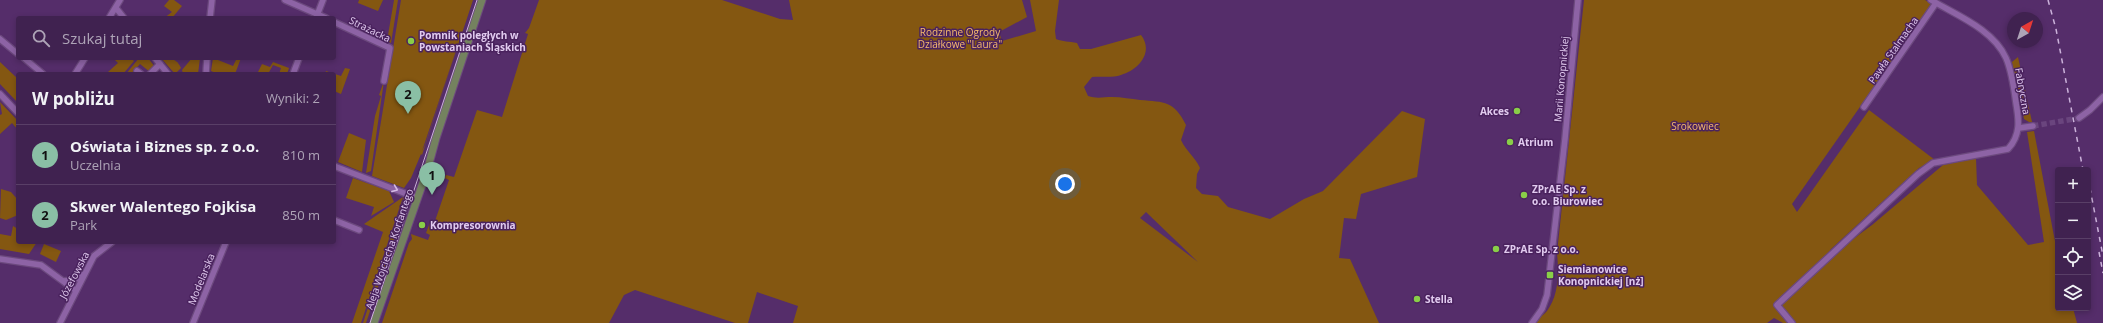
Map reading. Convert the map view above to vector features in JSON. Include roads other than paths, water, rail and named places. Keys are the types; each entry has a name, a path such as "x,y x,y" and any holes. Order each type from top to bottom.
{"main road":[{"name":"Aleja Wojciecha Korfantego","path":"374,323 482,0"}],"street":[{"path":"110,16 120,0"},
{"path":"210,16 212,0"},
{"path":"285,0 316,16 323,0"},
{"name":"Marii Konopnickiej","path":"1532,323 1542,309 1547,295 1565,140 1578,0"},
{"name":"Pawła Stalmacha","path":"1864,107 1934,2"},
{"name":"Fabryczna","path":"1934,2 1962,17 1984,33 2005,56 2012,75 2019,128"},
{"path":"116,8 122,16"},
{"name":"Strażacka","path":"336,23 390,48 384,81"},
{"path":"0,39 16,52"},
{"path":"26,60 41,72"},
{"path":"76,72 83,60"},
{"path":"157,60 166,72"},
{"path":"206,72 208,60"},
{"path":"294,72 298,60"},
{"path":"152,72 160,64"},
{"path":"0,94 16,111"},
{"path":"2079,118 2090,110 2103,97"},
{"path":"1792,323 1777,305 1918,174 1933,163 2008,149 2019,128 2033,126"},
{"path":"336,167 417,198"},
{"path":"336,221 359,230"},
{"name":"Józefowska","path":"60,323 75,290 96,253 109,244"},
{"name":"Modelarska","path":"193,323 225,244"},
{"path":"0,259 36,264 48,268 75,290"},
{"path":"64,281 75,280 84,274"}],"tunnel":[{"path":"2033,126 2079,118"}],"tram line":[{"path":"370,323 477,0"}],"railway":[{"path":"2048,0 2056,29 2082,167"},
{"path":"2091,194 2103,256"},
{"path":"2099,252 2103,273"}],"place":[{"name":"Pomnik poległych w Powstaniach Śląskich","path":"411,41"},
{"name":"Akces","path":"1517,111"},
{"name":"Skwer Walentego Fojkisa","path":"408,114"},
{"name":"Atrium","path":"1510,142"},
{"name":"Oświata i Biznes sp. z o.o.","path":"432,195"},
{"name":"ZPrAE Sp. z o.o. Biurowiec","path":"1524,195"},
{"name":"Kompresorownia","path":"422,225"},
{"name":"ZPrAE Sp. z o.o.","path":"1496,249"},
{"name":"Siemianowice Konopnickiej [nż]","path":"1550,275"},
{"name":"Stella","path":"1417,299"}],"park label":[{"name":"Rodzinne Ogrody Działkowe \"Laura\"","path":"960,38"},
{"name":"Srokowiec","path":"1695,126"}]}
